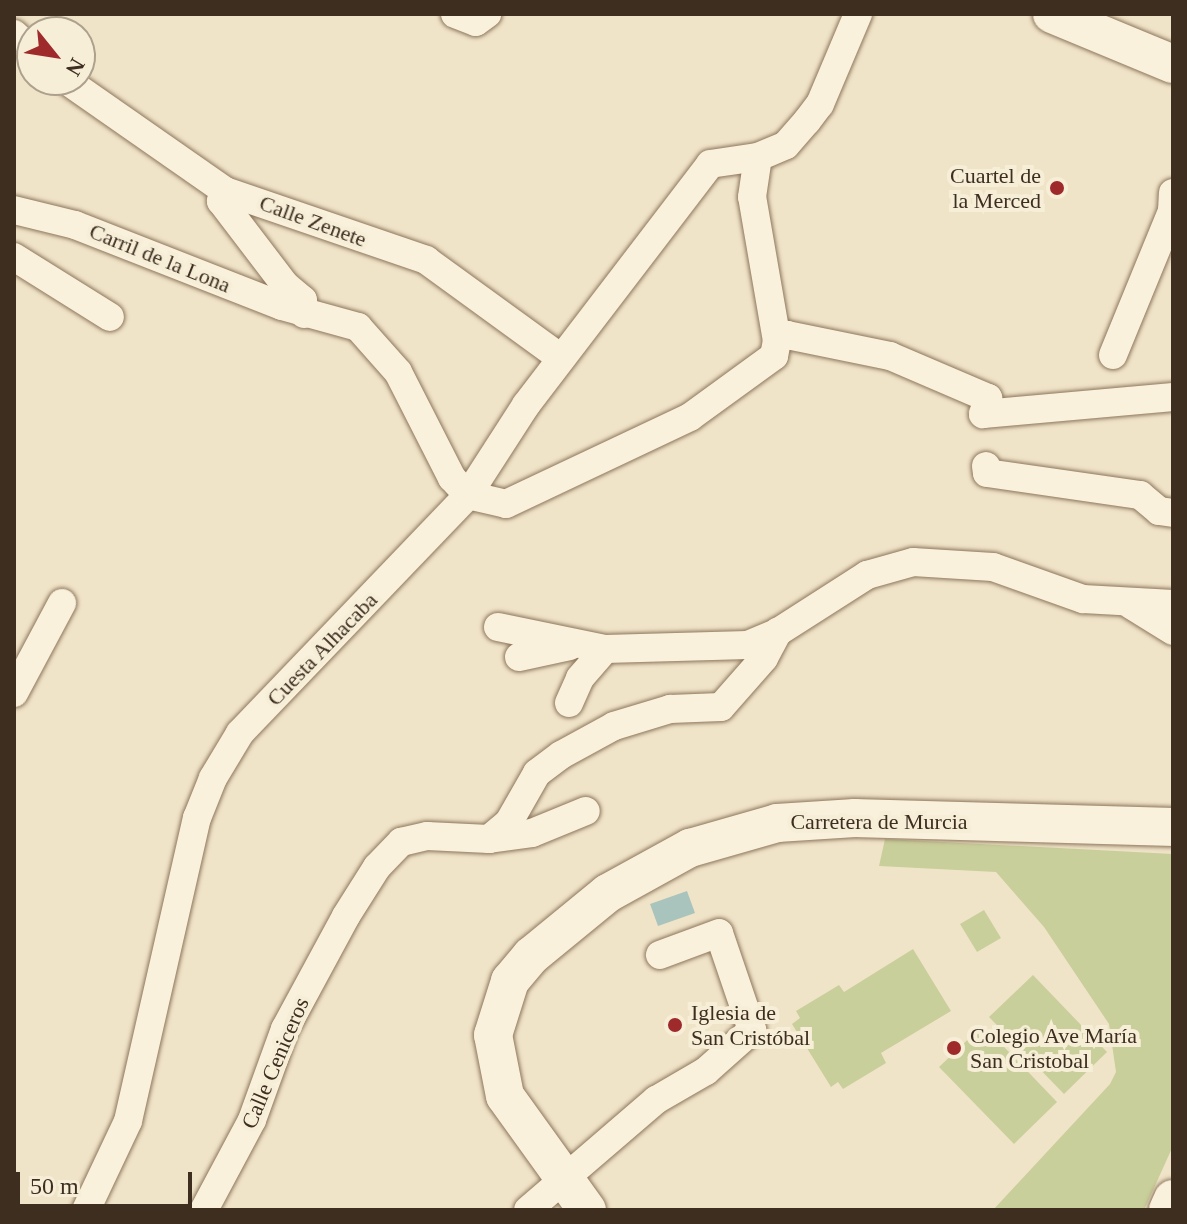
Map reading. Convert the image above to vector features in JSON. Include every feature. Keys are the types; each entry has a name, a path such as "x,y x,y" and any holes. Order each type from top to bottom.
{"main road":[{"path":"1052,14 1173,64"},
{"name":"Carretera de Murcia","path":"577,1195 505,1096 494,1059 495,1022 510,981 531,956 646,869 735,832 815,819 1173,827"}],"street":[{"path":"455,14 476,22 487,14"},
{"path":"468,495 506,504 656,435 774,356 777,341 752,194 758,157 786,145 820,104 858,14"},
{"name":"Calle Zenete","path":"89,96 225,191 426,260 561,358"},
{"name":"Cuesta Alhacaba","path":"86,1210 128,1121 185,858 213,778 240,733 468,495 561,358 710,164 758,157"},
{"path":"225,191 221,201 285,285 303,300 304,314"},
{"path":"1113,355 1172,211 1173,193"},
{"name":"Carril de la Lona","path":"14,210 75,225 304,314 350,322 387,356 452,478 468,495"},
{"path":"14,257 110,317"},
{"path":"777,341 787,335 890,356 988,398 983,414 1173,397"},
{"path":"986,466 987,473 1140,495 1159,511 1173,513"},
{"path":"519,657 592,646 748,645 778,632 867,575 913,562 993,567 1083,599 1173,604"},
{"path":"1127,601 1173,631"},
{"path":"14,693 62,603"},
{"path":"498,627 592,646"},
{"path":"489,839 509,822 537,773 561,755 614,726 670,709 721,707 764,658 778,632"},
{"path":"569,703 592,646"},
{"path":"489,839 532,833 586,811"},
{"name":"Calle Ceniceros","path":"204,1210 252,1120 285,1029 346,916 377,867 401,842 427,836 489,839"},
{"path":"528,1210 577,1195 656,1100 706,1071 752,1030 719,933 660,955"}],"green space":[{"path":"885,839 1173,854 1173,1146 1144,1210 993,1210 1110,1084 1116,1072 1109,1024 1044,927 996,872 879,866"},
{"path":"984,910 1001,938 977,952 960,924"},
{"path":"913,949 951,1011 881,1053 886,1063 843,1089 838,1082 831,1087 792,1024 800,1018 796,1011 839,985 844,992"},
{"path":"1033,975 1107,1052 1064,1094 989,1017"},
{"path":"983,1025 1057,1102 1014,1144 939,1067"}],"water":[{"path":"687,891 695,913 658,926 650,904"}],"place":[{"name":"Cuartel de la Merced","path":"1057,188"},
{"name":"Iglesia de San Cristóbal","path":"675,1025"},
{"name":"Colegio Ave María San Cristobal","path":"954,1048"}]}
